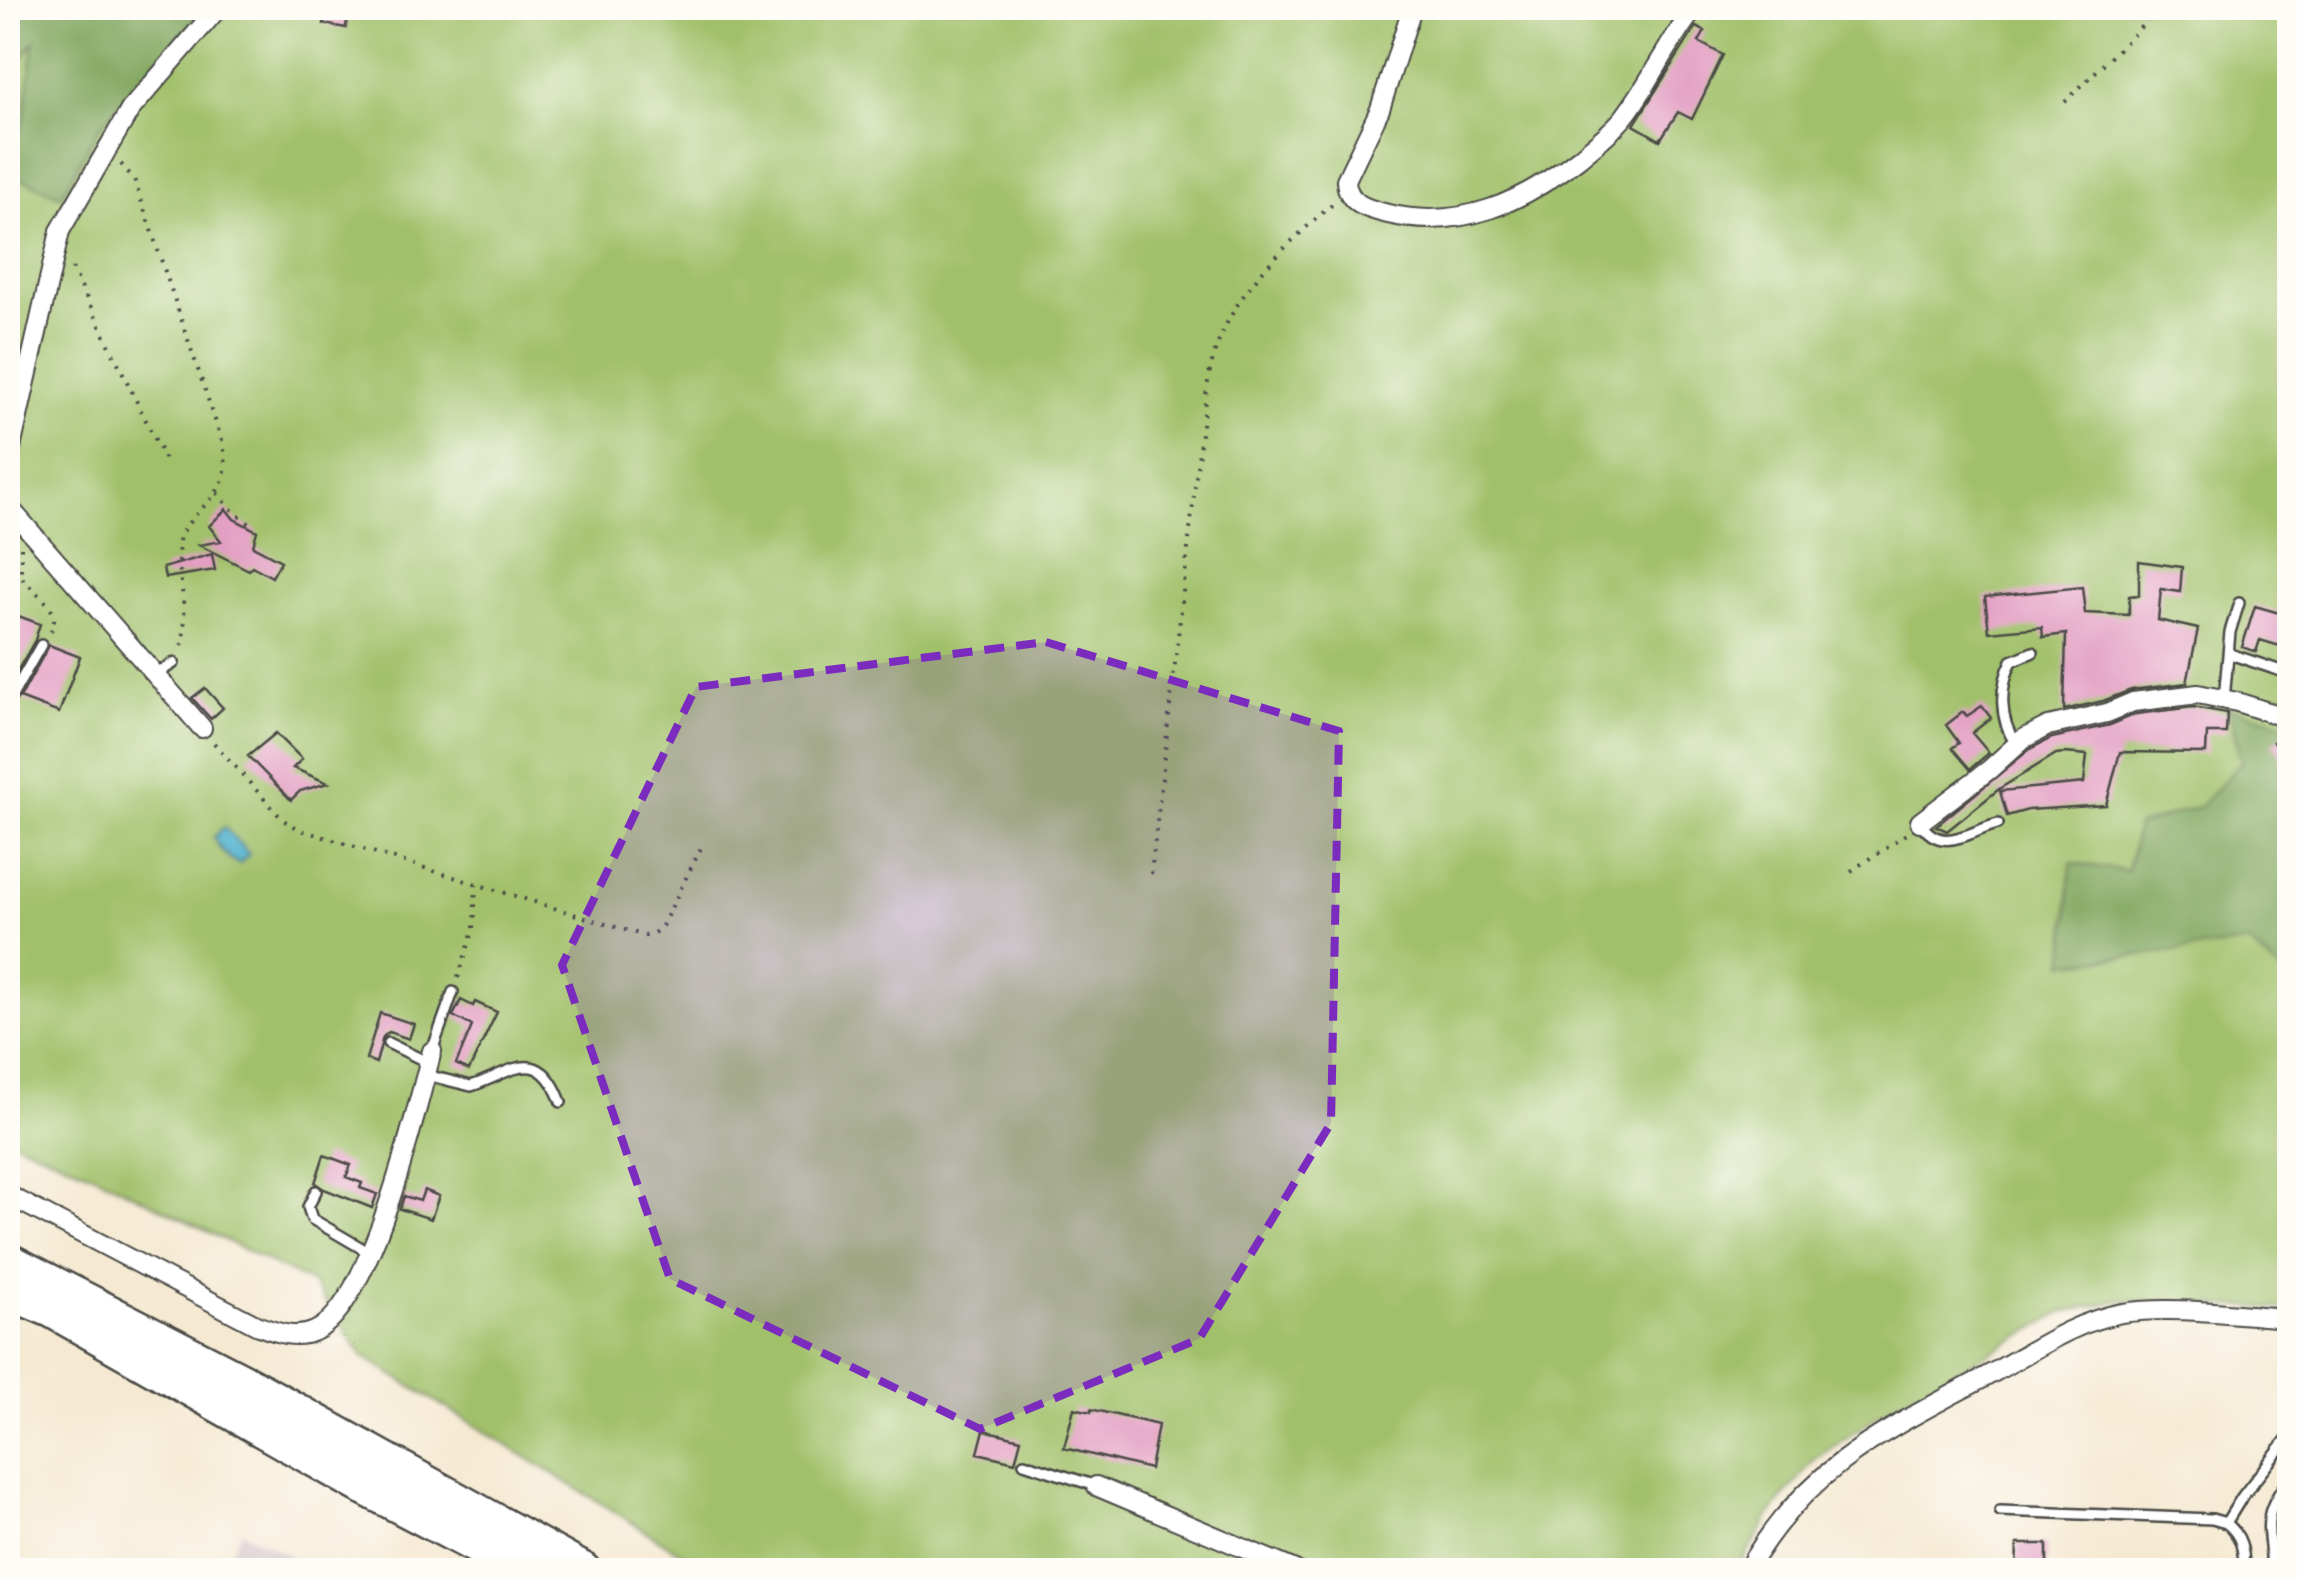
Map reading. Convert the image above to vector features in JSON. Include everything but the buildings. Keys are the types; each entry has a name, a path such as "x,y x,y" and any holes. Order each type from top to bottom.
{"highway":[{"path":"8,1261 240,1380 582,1570"},
{"path":"8,1291 53,1310 359,1484 524,1570"}],"street":[{"path":"8,461 60,231 130,110 218,8"},
{"path":"1412,8 1380,109 1346,180 1346,192 1354,202 1368,209 1396,216 1436,218 1475,216 1502,207 1557,175 1617,124 1694,8"},
{"path":"8,506 202,728"},
{"path":"1920,822 1990,769 2016,744 2048,726 2107,713 2133,702 2198,694 2290,719"},
{"path":"8,1195 256,1326 287,1336 314,1332 338,1316 370,1253 429,1063"},
{"path":"1747,1570 1770,1530 1802,1494 1844,1457 2073,1329 2127,1312 2290,1318"},
{"path":"1096,1486 1295,1570"}],"lane":[{"path":"8,379 17,427"},
{"path":"2224,700 2230,632 2238,603"},
{"path":"8,703 41,644"},
{"path":"2016,744 2005,725 2006,678 2012,661 2033,652"},
{"path":"2230,654 2290,674"},
{"path":"155,675 174,664"},
{"path":"1920,822 1931,836 1946,841 1998,824"},
{"path":"429,1063 453,992"},
{"path":"388,1043 472,1086 522,1066 550,1079 561,1102"},
{"path":"316,1190 308,1208 312,1219 370,1253"},
{"path":"2226,1523 2290,1435"},
{"path":"1024,1463 1096,1486"},
{"path":"2272,1570 2268,1515 2270,1505 2290,1478"},
{"path":"2000,1511 2212,1519 2236,1531 2242,1544 2244,1570"}],"path":[{"path":"2064,102 2160,8"},
{"path":"116,166 125,165 134,180 222,441 227,474 217,492 180,535 186,626 174,664"},
{"path":"1151,874 1213,356 1235,307 1256,278 1346,192"},
{"path":"71,264 166,462"},
{"path":"217,492 253,526"},
{"path":"22,525 20,576 48,602 54,621 41,644"},
{"path":"202,728 283,820 301,830 645,936 662,926 703,844"},
{"path":"1852,871 1890,848 1920,822"},
{"path":"453,992 474,928 476,884"}],"highlighted area":[{"path":"1046,642 1339,731 1331,1123 1199,1339 980,1429 670,1279 562,965 696,687"}],"shaded area":[{"path":"241,1531 317,1570 221,1570"}],"green space":[{"path":"8,8 205,8 99,128 61,196 8,173 8,159 24,119 34,42 8,76"},
{"path":"205,8 2289,8 2289,1309 2122,1300 2064,1312 1892,1406 1814,1460 1771,1513 1737,1570 747,1570 683,1554 364,1357 313,1284 93,1174 8,1139 8,173 61,195 99,128"},
{"path":"35,39 24,119 8,159 8,76"},
{"path":"2229,708 2289,724 2289,979 2248,943 2065,963 2071,863 2128,871 2137,826 2201,806 2241,762"}],"water":[{"path":"224,827 249,854 239,864 224,853 214,837"}]}
